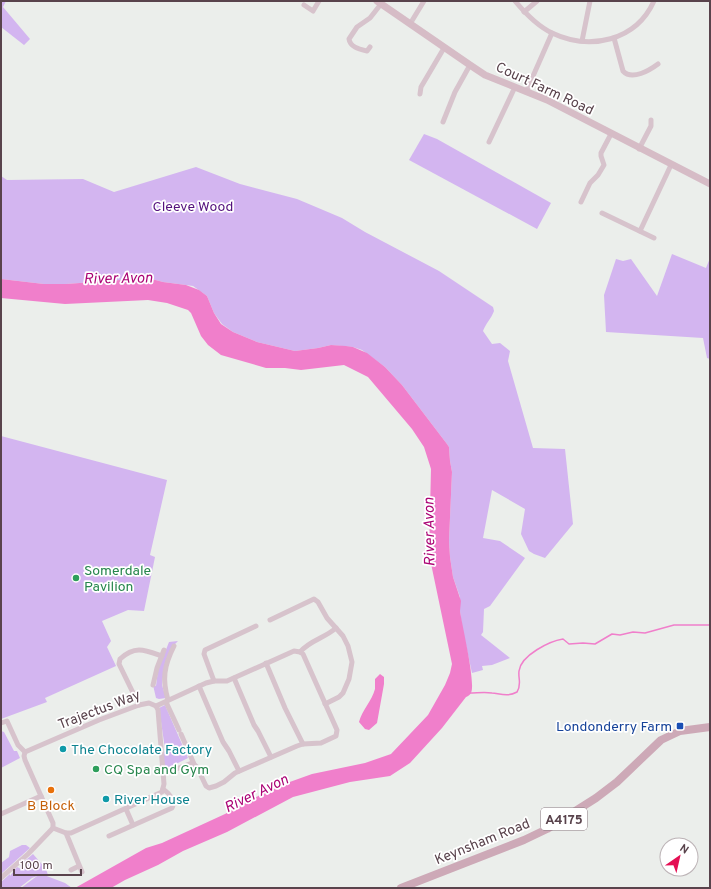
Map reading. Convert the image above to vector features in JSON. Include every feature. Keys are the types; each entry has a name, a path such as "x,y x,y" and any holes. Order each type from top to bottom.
{"main road":[{"name":"Keynsham Road","path":"401,888 524,840 547,829 596,798 617,782 661,740 680,731 710,727"}],"street":[{"path":"312,11 319,1"},
{"path":"410,24 424,1"},
{"path":"515,1 536,23 552,33 566,38 596,42 624,34 642,21 650,10 654,1"},
{"path":"524,12 537,1"},
{"path":"582,41 590,1"},
{"path":"367,52 352,46 349,43 349,39 357,27 370,18 379,2"},
{"name":"Court Farm Road","path":"379,2 444,48 485,74 547,100 639,149 710,184"},
{"path":"304,5 319,16"},
{"path":"526,92 552,33"},
{"path":"614,38 625,74 637,74 654,70 658,64"},
{"path":"420,94 421,87 444,48"},
{"path":"443,122 455,92 470,65"},
{"path":"489,142 515,87"},
{"path":"639,149 653,126 651,120"},
{"path":"581,202 590,183 598,175 604,165 601,153 611,134"},
{"path":"640,231 671,165"},
{"path":"602,212 654,238"},
{"path":"270,620 314,599 318,602 327,618 348,646 352,669 345,690 342,696 325,704"},
{"path":"214,681 204,654 205,650 256,626"},
{"path":"300,652 308,644 331,633 336,628"},
{"path":"156,706 167,701 199,686 214,681 224,682 294,651 303,654 337,730 337,734 336,736 322,743 303,744 271,757 231,775 224,782 209,788 204,783 197,767 194,764 167,701 164,676 167,661 174,646"},
{"path":"139,705 119,664 120,659 136,650 141,649 162,656"},
{"path":"153,685 157,668 164,650"},
{"path":"266,663 285,708 303,744"},
{"path":"234,678 254,725 271,757"},
{"path":"199,686 223,742 239,771"},
{"name":"Trajectus Way","path":"25,752 139,705 149,703 156,706 163,774 163,789"},
{"path":"1,723 7,721 18,745 25,752 25,760 53,823 53,828 28,854 1,878"},
{"path":"163,774 190,764 194,764"},
{"path":"53,828 66,833 71,833 160,793 163,789 169,794 173,802 173,807 109,836"},
{"path":"1,814 41,796"},
{"path":"126,808 133,826"},
{"path":"66,833 82,872"},
{"path":"71,870 79,866"}],"green space":[{"path":"1,1 6,1 3,7 30,39 24,45 1,27"},
{"path":"424,134 437,139 551,203 537,229 409,160"},
{"name":"Cleeve Wood","path":"196,167 240,184 297,199 342,218 365,232 439,271 493,307 494,311 483,331 492,344 500,343 510,351 508,361 533,448 565,449 573,524 545,558 534,554 529,551 521,534 525,509 492,490 483,538 500,541 525,558 490,606 484,609 483,632 481,635 510,658 492,665 482,666 483,670 472,673 462,627 460,597 453,577 450,557 449,541 452,472 449,447 402,385 385,367 362,350 353,347 331,345 295,351 257,342 233,332 222,324 214,313 207,296 193,286 163,282 148,278 66,284 44,284 1,279 1,176 7,180 83,179 114,192"},
{"path":"672,254 706,268 710,258 710,359 707,358 703,338 606,332 604,295 616,259 623,261 631,259 657,296"},
{"name":"Somerdale Pavilion","path":"1,436 167,480 150,555 155,557 144,611 128,610 102,621 111,641 107,647 116,666 45,698 47,702 1,719"},
{"path":"178,641 171,648 163,677 162,685 166,698 156,698 153,685 156,686 158,670 169,642"},
{"path":"165,705 188,758 168,768 164,765 165,749 159,708"},
{"path":"1,731 4,732 14,751 17,751 20,758 1,768"},
{"path":"22,845 26,845 30,848 1,874 1,863 9,857 10,851"},
{"path":"33,854 46,869 48,875 44,875 65,883 72,888 21,888 37,876 19,888 1,888 1,882 10,874 10,876 17,867 21,869 20,865"}],"shaded area":[{"path":"148,278 163,282 186,285 199,290 207,296 214,313 221,324 233,332 257,342 295,351 331,345 353,347 367,353 385,367 402,385 449,447 452,472 449,541 450,557 453,577 461,601 460,611 472,678 472,687 471,693 410,763 390,776 350,782 293,797 227,832 183,851 111,888 75,888 146,848 162,843 225,814 273,788 312,774 365,763 391,754 428,715 445,685 452,664 429,554 431,469 424,447 412,429 368,377 344,365 301,370 266,368 221,355 208,345 201,336 191,313 188,310 167,303 148,300 65,304 1,298 1,279 44,284 66,284"},
{"path":"380,674 384,677 384,684 377,723 369,730 365,729 359,722 362,713 374,693 375,679"}],"waterway":[{"path":"469,693 514,694 517,692 520,684 519,671 521,665 530,654 557,640 563,639 569,644 595,644 612,634 620,635 633,632 645,633 674,625 710,625"}],"place":[{"name":"Somerdale Pavilion","path":"76,578"},
{"name":"Londonderry Farm","path":"680,726"},
{"name":"The Chocolate Factory","path":"63,749"},
{"name":"CQ Spa and Gym","path":"96,769"},
{"name":"B Block","path":"51,790"},
{"name":"River House","path":"106,799"}],"water label":[{"name":"River Avon","path":"118,278"},
{"name":"River Avon","path":"429,532"},
{"name":"River Avon","path":"256,793"}]}
